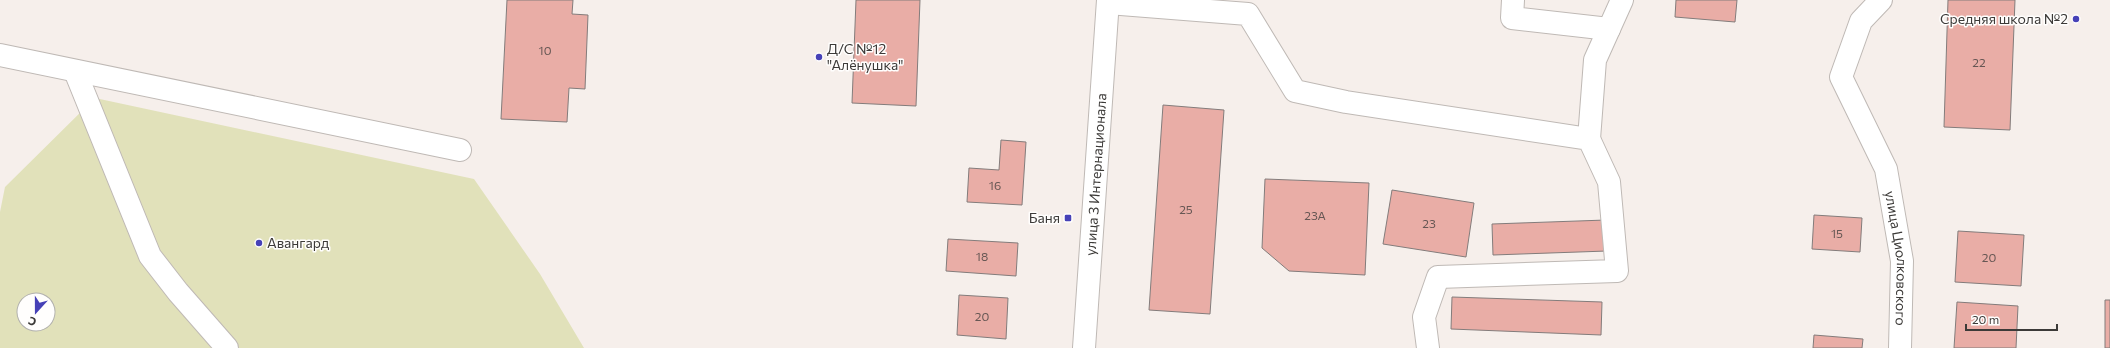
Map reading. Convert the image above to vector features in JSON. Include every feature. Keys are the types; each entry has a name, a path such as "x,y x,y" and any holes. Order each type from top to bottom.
{"street":[{"path":"1513,0 1512,18 1609,29"},
{"path":"1428,348 1424,317 1438,277 1617,271 1609,182 1589,139 1595,60 1622,0"},
{"name":"улица Циолковского","path":"1881,0 1861,21 1840,77 1886,169 1902,261 1900,348"},
{"path":"1108,1 1248,14 1296,91 1346,102 1589,139"},
{"name":"улица 3 Интернационала","path":"1084,348 1108,1"},
{"path":"0,55 460,150"},
{"path":"75,71 150,256 178,292 227,348"}],"green space":[{"name":"Авангард","path":"95,98 474,179 540,274 584,348 0,348 0,212 5,187"}],"building":[{"path":"507,0 573,0 572,14 588,15 585,89 569,88 567,122 501,119"},
{"path":"856,0 920,0 916,106 852,103"},
{"path":"1676,0 1737,0 1735,22 1675,17"},
{"path":"1948,0 2015,0 2010,130 1944,127"},
{"path":"1163,105 1224,110 1210,314 1149,310"},
{"path":"1001,140 1026,142 1022,205 967,202 969,168 999,170"},
{"path":"1265,179 1369,183 1365,275 1289,271 1262,248"},
{"path":"1392,190 1474,203 1466,257 1383,244"},
{"path":"1814,215 1862,218 1860,252 1812,249"},
{"path":"1606,220 1607,251 1493,255 1492,224"},
{"path":"1958,231 2024,235 2021,286 1955,282"},
{"path":"948,239 1018,243 1016,276 946,271"},
{"path":"959,295 1008,298 1006,339 957,335"},
{"path":"1452,297 1602,302 1601,335 1451,329"},
{"path":"2105,300 2110,300 2110,348 2105,348"},
{"path":"1957,302 2018,306 2016,348 1954,348"},
{"path":"1814,335 1863,339 1862,348 1813,348"}],"place":[{"name":"Средняя школа №2","path":"2076,19"},
{"name":"Д/С №12 \"Алёнушка\"","path":"819,57"},
{"name":"Баня","path":"1068,218"},
{"name":"Авангард","path":"259,243"}]}
